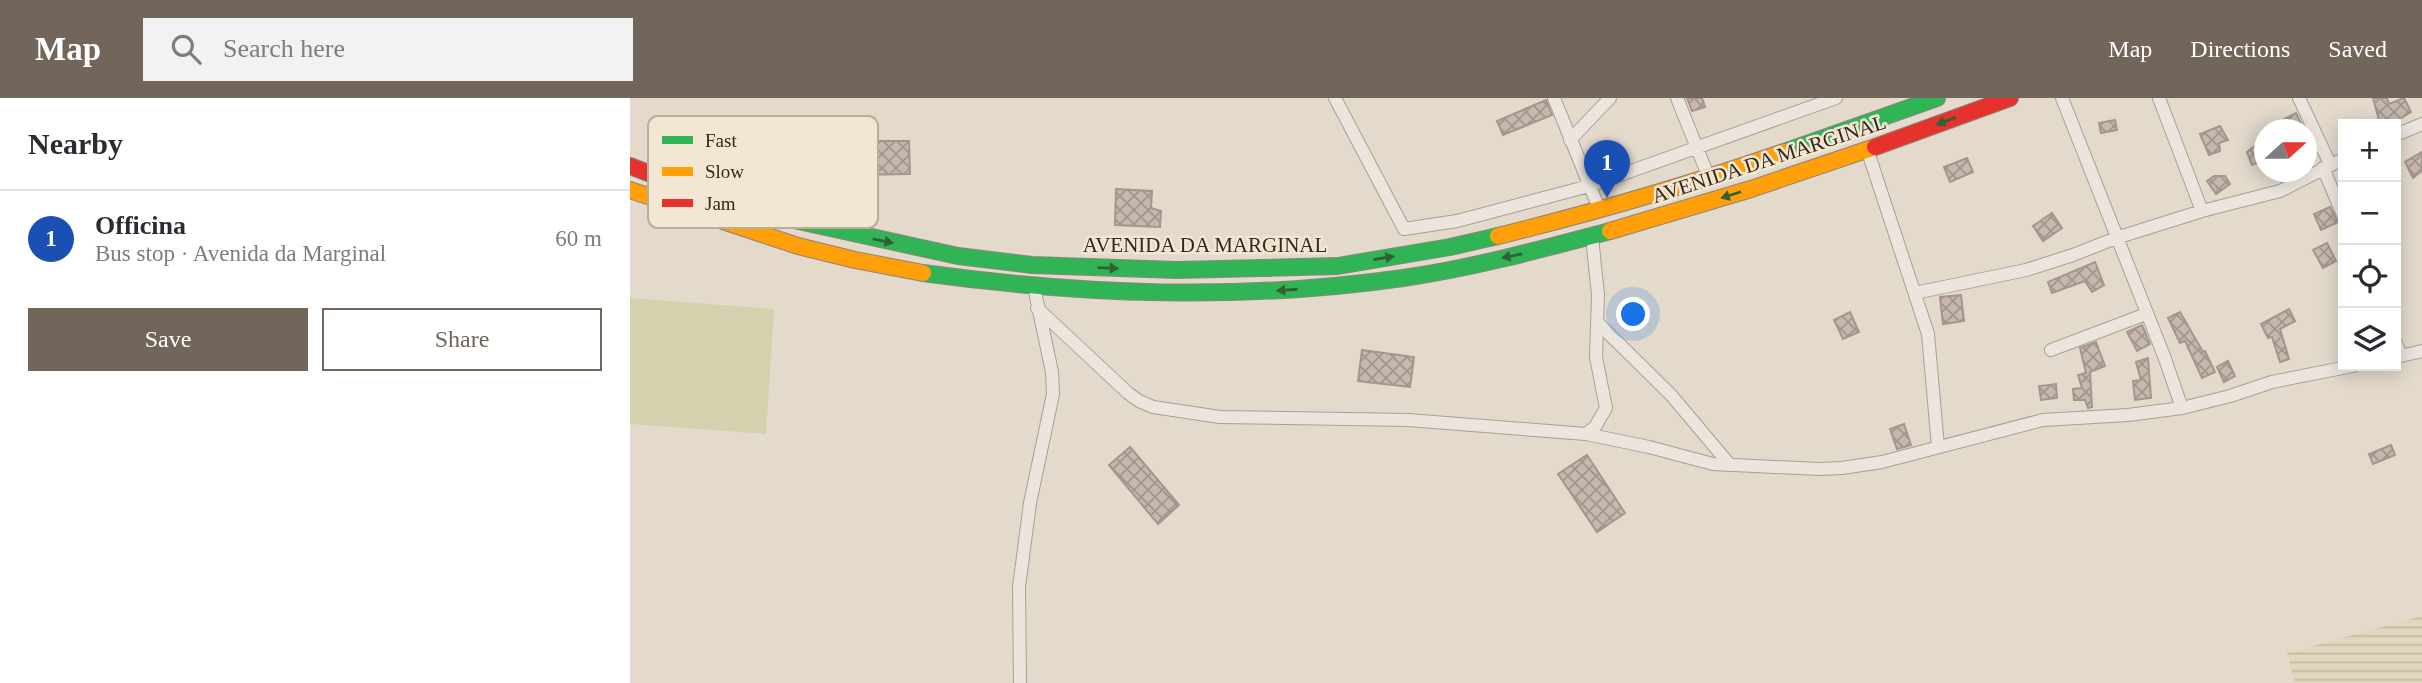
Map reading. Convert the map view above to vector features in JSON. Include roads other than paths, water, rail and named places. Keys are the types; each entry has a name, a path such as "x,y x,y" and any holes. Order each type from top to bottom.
{"main road":[{"name":"AVENIDA DA MARGINAL","path":"828,228 958,256 1032,265 1177,270 1338,266 1450,247 1600,211 1709,178 1937,98"},
{"name":"AVENIDA DA MARGINAL","path":"740,228 853,260 1034,287 1204,295 1320,288 1404,278 1592,237 1665,216 1867,149 2010,98"},
{"name":"AVENIDA DA MARGINAL","path":"630,166 648,173"},
{"name":"AVENIDA DA MARGINAL","path":"630,190 648,196"}],"street":[{"path":"1335,98 1405,229 1457,221 1588,186 1836,98"},
{"path":"1554,98 1600,211"},
{"path":"1570,140 1609,98"},
{"path":"1677,98 1709,178"},
{"path":"2062,98 2182,408"},
{"path":"2160,98 2202,211"},
{"path":"2299,98 2338,200"},
{"path":"2401,133 2422,124"},
{"path":"1867,149 1928,334 1938,447"},
{"path":"1915,293 2026,270 2202,211 2280,191 2338,161"},
{"path":"1586,434 1595,427 1606,408 1596,357 1597,269 1592,237"},
{"path":"1020,683 1019,587 1030,503 1053,394 1052,372 1034,287"},
{"path":"1037,308 1128,393 1153,407 1220,417 1408,420 1586,434 1713,464 1730,465 1842,468 1882,462 2043,420 2128,415 2182,408 2272,382 2338,369"},
{"path":"2051,350 2146,314"},
{"path":"1598,323 1671,395 1730,465"},
{"path":"2401,356 2422,351"}],"place":[{"name":"Officina","path":"1607,198"}]}
